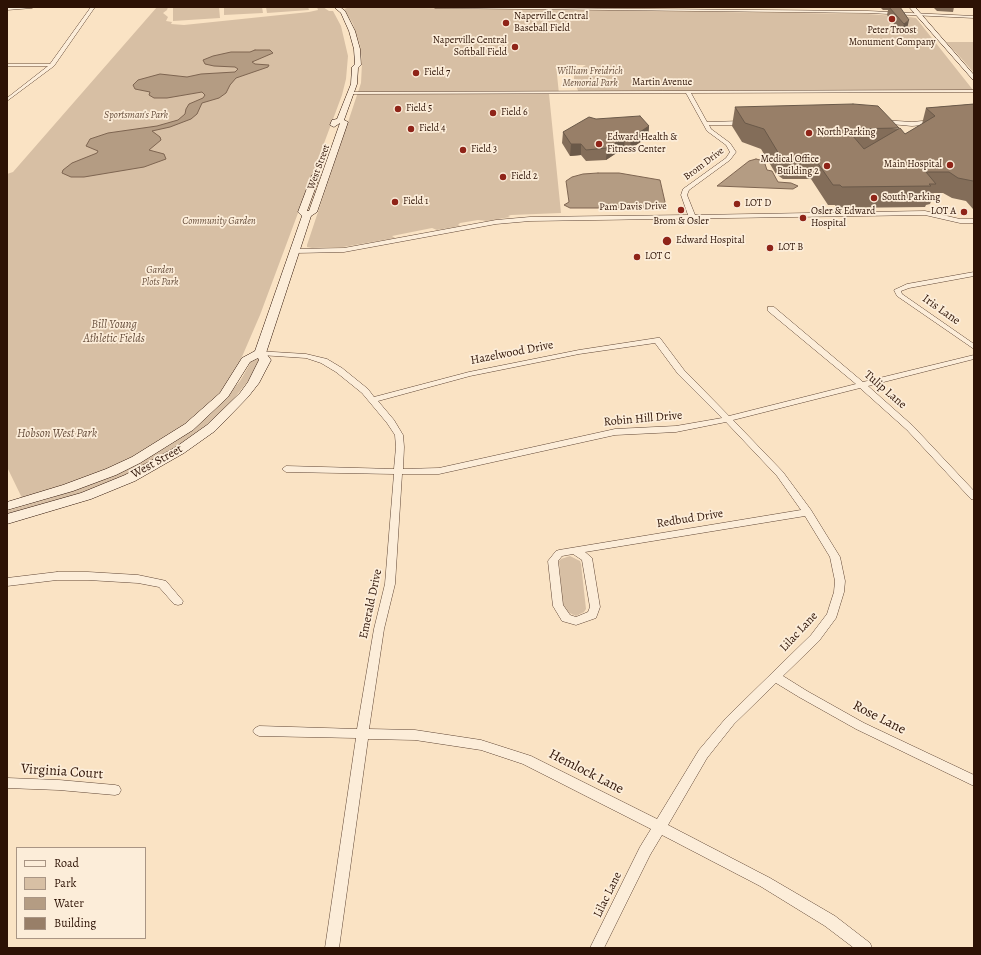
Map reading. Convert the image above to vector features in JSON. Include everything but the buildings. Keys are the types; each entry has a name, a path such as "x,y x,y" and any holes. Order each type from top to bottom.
{"street":[{"path":"7,9 32,7"},
{"path":"7,100 35,80 52,65 93,7"},
{"path":"434,7 750,9 974,17"},
{"path":"848,7 852,12"},
{"path":"912,7 974,79"},
{"name":"West Street","path":"338,8 335,10 345,31 349,44 351,65 355,66 354,84 340,121"},
{"path":"7,65 52,65"},
{"name":"Martin Avenue","path":"350,94 974,91"},
{"name":"Brom Drive","path":"688,92 712,134 728,144 733,152 728,159 686,189 684,195 692,216"},
{"name":"West Street","path":"325,149 335,122 340,121"},
{"name":"West Street","path":"7,506 86,482 111,472 152,451 200,418 224,395 246,360 260,353 307,215 313,212 344,122 340,121"},
{"path":"877,121 912,124 942,121"},
{"path":"705,124 752,123"},
{"name":"West Street","path":"307,215 302,212 319,167"},
{"name":"Pam Davis Drive","path":"294,251 344,250 496,222 530,219 925,213 960,221 974,221"},
{"name":"Iris Lane","path":"974,274 906,286 896,290 899,295 974,347"},
{"name":"Tulip Lane","path":"771,309 910,428 974,497"},
{"name":"Hazelwood Drive","path":"373,400 469,374 579,352 657,340"},
{"name":"Lilac Lane","path":"597,948 627,884 659,826 699,761 718,734 823,628 835,609 839,592 840,580 835,557 828,542 808,512 768,459 681,372 657,340"},
{"name":"West Street","path":"7,519 86,496 130,478 180,450 211,428 244,395 253,383 265,360 260,353"},
{"name":"Emerald Drive","path":"260,353 300,354 324,361 356,383 373,400 391,422 399,436 401,455 390,584 378,629 332,948"},
{"name":"Robin Hill Drive","path":"286,469 399,472 439,471 603,434 645,429 689,427 974,357"},
{"name":"Redbud Drive","path":"576,551 587,558 595,607 592,615 576,621 566,618 560,611 553,561 559,553 808,512"},
{"path":"7,582 57,576 138,579 162,584 178,601"},
{"name":"Rose Lane","path":"774,676 860,726 974,781"},
{"name":"Hemlock Lane","path":"259,731 415,735 454,740 500,750 527,760 571,780 798,901 865,948"},
{"name":"Virginia Court","path":"7,783 59,785 115,790"}],"green space":[{"path":"157,7 168,7 163,13 168,17 166,21 172,22 171,24 184,25 309,12 318,10 317,7 323,7 329,11 333,11 341,26 348,56 346,79 342,95 260,315 238,366 226,386 209,404 175,432 127,460 91,476 22,498 7,467 7,174 13,172"},
{"path":"173,7 219,7 220,18 173,21"},
{"path":"224,7 262,7 263,13 224,15"},
{"path":"266,7 308,7 309,10 267,13"},
{"name":"William Freidrich Memorial Park","path":"350,7 868,14 909,17 916,18 973,90 578,91 574,79 574,72 586,65 556,65 559,94 549,94 561,213 511,215 508,216 510,217 487,221 478,220 460,223 458,225 460,226 437,230 432,228 392,236 395,238 343,247 312,248 307,247 307,245 361,83 362,63 360,45 353,24 344,9"},
{"path":"946,42 974,42 974,73 960,57"},
{"path":"260,358 252,376 228,406 217,418 183,444 124,476 77,495 7,515 7,511 54,497 135,464 170,445 216,409 240,381 251,362"},
{"path":"570,556 580,561 581,564 586,609 584,612 576,616 565,611 563,608 559,561"}],"water":[{"path":"255,50 270,50 273,53 252,62 255,64 269,65 268,67 236,78 226,93 219,98 202,103 197,114 191,119 170,127 152,131 160,137 161,140 149,150 164,154 166,159 144,167 84,177 71,177 62,173 63,170 72,163 97,153 98,151 86,146 90,139 108,133 157,126 178,120 185,114 189,104 203,98 205,95 202,92 167,98 154,98 149,95 150,92 135,89 133,85 138,80 160,74 187,77 201,74 235,72 238,69 235,67 214,66 205,64 203,60 231,52 250,52"},
{"path":"756,159 764,161 767,170 772,171 778,182 791,183 798,186 793,189 717,186 749,161"},
{"path":"619,173 660,180 665,202 660,208 570,208 564,205 569,202 566,181 572,177 583,174"}],"place":[{"name":"Peter Troost Monument Company","path":"892,19"},
{"name":"Naperville Central Baseball Field","path":"506,23"},
{"name":"Naperville Central Softball Field","path":"515,47"},
{"name":"Field 7","path":"416,73"},
{"name":"Field 5","path":"398,109"},
{"name":"Field 6","path":"493,113"},
{"name":"Field 4","path":"411,129"},
{"name":"North Parking","path":"809,133"},
{"name":"Edward Health & Fitness Center","path":"599,144"},
{"name":"Field 3","path":"463,150"},
{"name":"Main Hospital","path":"950,165"},
{"name":"Medical Office Building 2","path":"827,166"},
{"name":"Field 2","path":"503,177"},
{"name":"South Parking","path":"874,198"},
{"name":"Field 1","path":"395,202"},
{"name":"LOT D","path":"737,204"},
{"name":"Brom & Osler","path":"681,210"},
{"name":"LOT A","path":"964,212"},
{"name":"Osler & Edward Hospital","path":"803,218"},
{"name":"Edward Hospital","path":"667,241"},
{"name":"LOT B","path":"770,248"},
{"name":"LOT C","path":"637,257"}],"park label":[{"name":"Sportsman's Park","path":"136,116"},
{"name":"Community Garden","path":"219,222"},
{"name":"Garden Plots Park","path":"160,276"},
{"name":"Bill Young Athletic Fields","path":"114,332"},
{"name":"Hobson West Park","path":"57,434"}]}
